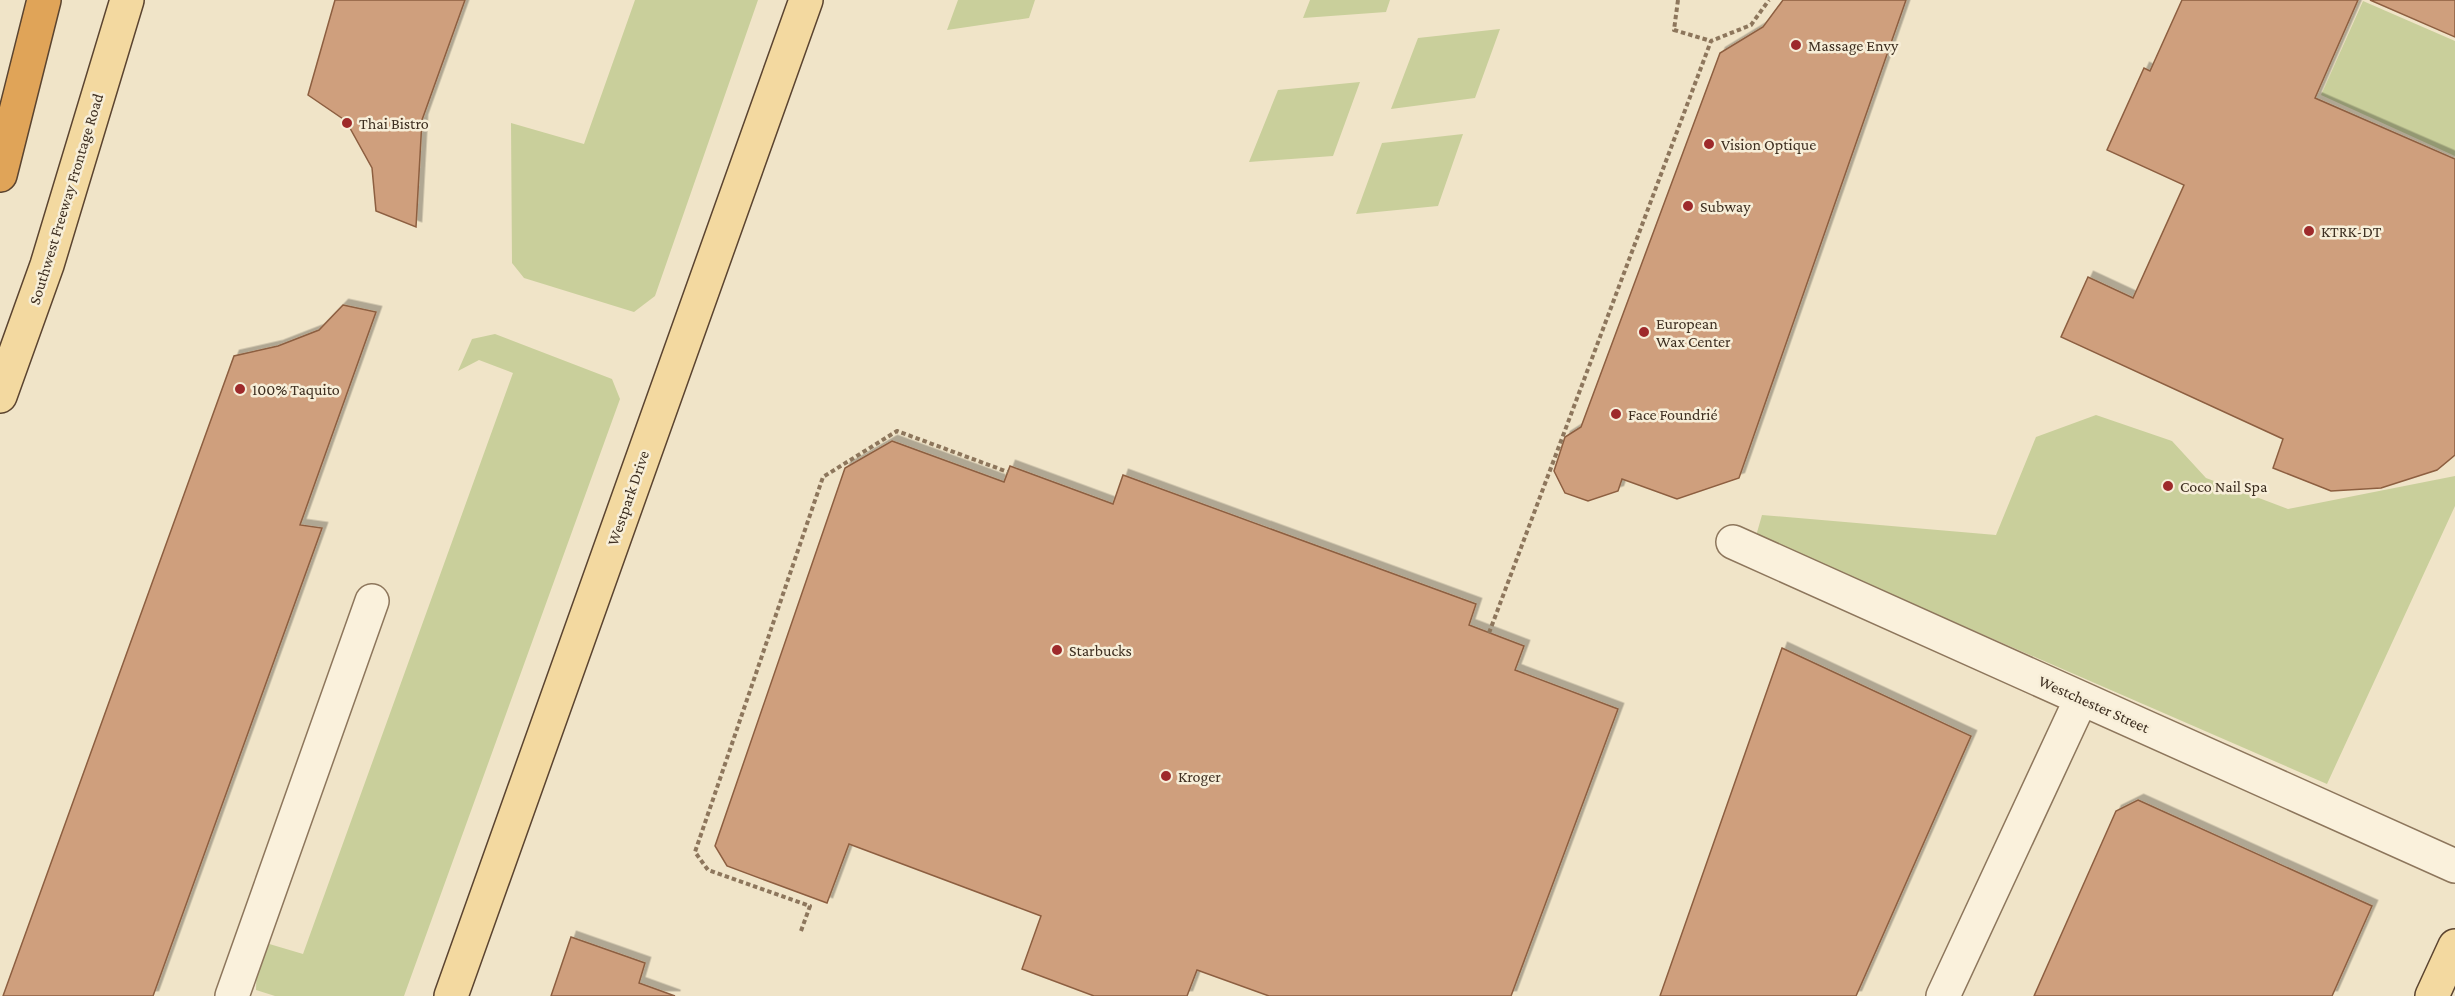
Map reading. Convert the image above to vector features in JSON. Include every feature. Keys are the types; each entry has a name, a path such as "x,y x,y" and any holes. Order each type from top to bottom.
{"highway":[{"path":"0,175 44,0"}],"main road":[{"name":"Southwest Freeway Frontage Road","path":"0,396 47,266 128,0"},
{"name":"Westpark Drive","path":"451,996 806,0"},
{"path":"2432,996 2455,946"}],"street":[{"name":"Westchester Street","path":"1733,542 2455,866"},
{"path":"232,996 372,602"},
{"path":"1943,996 2082,699"}],"path":[{"path":"1678,0 1674,30 1711,41 1751,25 1769,0"},
{"path":"1489,633 1711,41"},
{"path":"801,931 810,906 708,870 695,852 823,477 897,431 1008,472"}],"green space":[{"path":"635,0 758,0 655,296 634,312 524,278 512,263 511,123 584,144"},
{"path":"958,0 1035,0 1029,18 947,30"},
{"path":"1310,0 1390,0 1386,12 1303,18"},
{"path":"2363,1 2455,41 2455,156 2321,95"},
{"path":"1500,29 1475,98 1391,109 1418,38"},
{"path":"1360,82 1333,156 1249,162 1278,90"},
{"path":"1463,134 1438,206 1356,214 1382,143"},
{"path":"495,334 612,379 620,399 404,996 275,996 256,990 257,959 266,943 303,954 513,373 479,360 458,371 472,339"},
{"path":"2096,415 2172,441 2206,478 2288,509 2455,476 2455,506 2327,784 1756,536 1762,515 1996,535 2036,437"}],"building":[{"path":"335,0 465,0 422,120 416,227 376,211 372,168 346,121 308,95"},
{"path":"1783,0 1906,0 1739,478 1677,499 1622,479 1618,491 1588,501 1565,493 1554,471 1565,437 1581,427 1720,53 1763,27"},
{"name":"KTRK-DT","path":"2182,0 2358,0 2315,98 2455,159 2455,455 2437,470 2381,488 2331,491 2273,468 2283,439 2061,337 2088,277 2133,298 2184,185 2107,150 2144,68 2150,71"},
{"path":"2370,0 2455,0 2455,37"},
{"path":"343,305 376,312 300,525 322,528 153,996 3,996 234,356 278,346 319,330"},
{"name":"Kroger","path":"892,441 1004,482 1010,466 1113,504 1123,475 1476,604 1469,625 1524,646 1515,670 1618,709 1511,996 1269,996 1197,970 1187,996 1094,996 1022,969 1041,916 849,844 827,903 727,866 715,846 845,468"},
{"path":"1782,648 1971,736 1856,996 1660,996"},
{"path":"2138,800 2372,906 2332,996 2034,996 2116,811"},
{"path":"571,937 645,963 639,983 675,996 551,996"}],"place":[{"name":"Massage Envy","path":"1796,45"},
{"name":"Thai Bistro","path":"347,123"},
{"name":"Vision Optique","path":"1709,144"},
{"name":"Subway","path":"1688,206"},
{"name":"KTRK-DT","path":"2309,231"},
{"name":"European Wax Center","path":"1644,332"},
{"name":"100% Taquito","path":"240,389"},
{"name":"Face Foundrié","path":"1616,414"},
{"name":"Coco Nail Spa","path":"2168,486"},
{"name":"Starbucks","path":"1057,650"},
{"name":"Kroger","path":"1166,776"}]}
